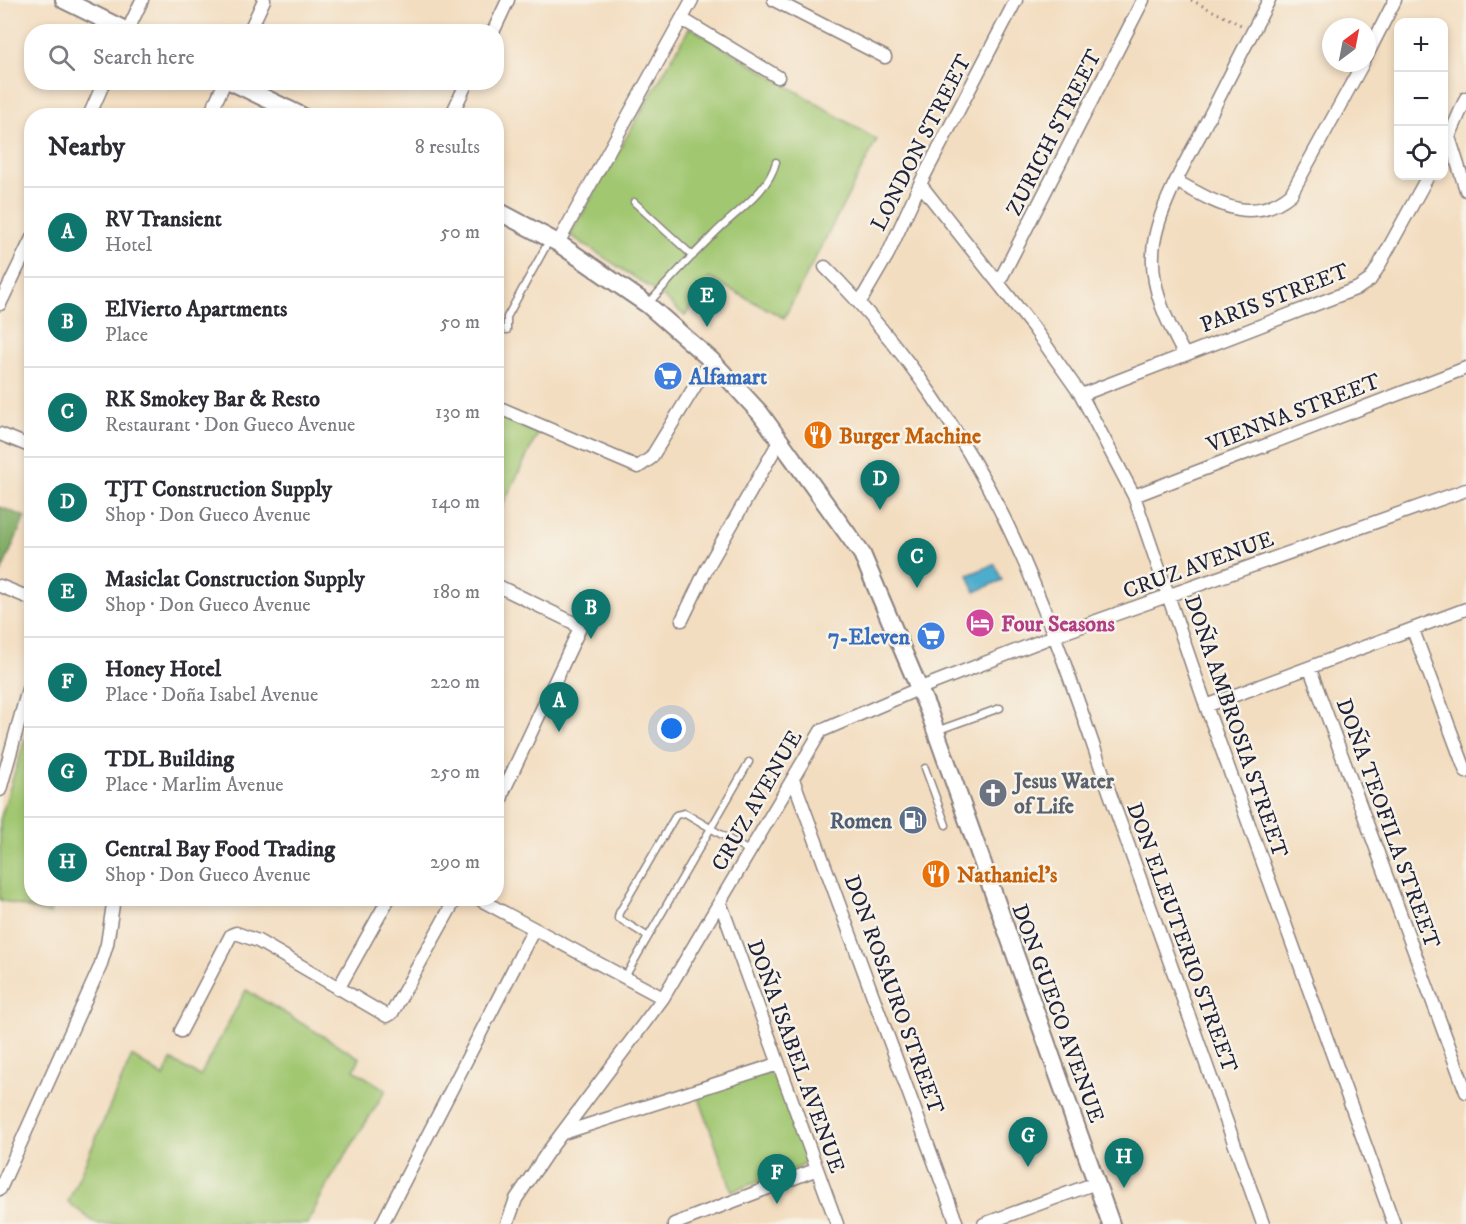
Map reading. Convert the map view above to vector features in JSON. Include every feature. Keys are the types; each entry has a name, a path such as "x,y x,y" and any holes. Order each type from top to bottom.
{"main road":[{"path":"64,0 114,24"},
{"path":"248,90 286,108"},
{"name":"DON GUECO AVENUE","path":"504,214 554,241 648,305 711,360 760,413 861,554 936,731 1111,1224"}],"street":[{"path":"131,24 142,0"},
{"path":"253,24 264,0"},
{"path":"497,24 508,0"},
{"path":"554,241 692,0"},
{"path":"774,0 885,57"},
{"name":"LONDON STREET","path":"860,302 888,254 920,184 1017,0"},
{"name":"ZURICH STREET","path":"999,282 1143,0"},
{"path":"1184,354 1169,325 1153,272 1153,252 1176,181 1269,0"},
{"path":"1376,37 1395,0"},
{"path":"682,19 778,77"},
{"path":"1176,181 1215,202 1251,212 1277,206 1291,194 1358,72"},
{"path":"93,108 100,90"},
{"path":"213,108 221,90"},
{"path":"455,108 463,90"},
{"path":"1448,138 1466,99"},
{"path":"1448,145 1461,165 1466,189"},
{"name":"PARIS STREET","path":"1081,395 1358,288 1370,280 1426,180"},
{"name":"DOÑA AMBROSIA STREET","path":"920,184 999,282 1081,395 1134,496 1206,706 1394,1224"},
{"path":"0,304 24,254"},
{"name":"DON ELEUTERIO STREET","path":"825,267 860,302 909,364 962,443 1013,537 1054,636 1263,1224"},
{"path":"504,410 638,467 651,458 711,360"},
{"name":"VIENNA STREET","path":"1134,496 1466,368"},
{"path":"0,434 24,444"},
{"path":"682,620 707,568 780,440"},
{"name":"CRUZ AVENUE","path":"507,1224 516,1199 663,998 820,731 918,689 1054,636 1466,490"},
{"path":"0,586 24,596"},
{"path":"504,589 574,622 579,630 504,790"},
{"path":"1206,706 1466,609"},
{"path":"1413,630 1466,772"},
{"name":"DOÑA TEOFILA STREET","path":"1310,669 1466,1092"},
{"path":"0,790 24,704"},
{"name":"DON ROSAURO STREET","path":"793,779 957,1224"},
{"name":"DOÑA ISABEL AVENUE","path":"720,902 815,1170 837,1224"},
{"path":"0,1189 100,967 107,944 113,906"},
{"path":"339,989 385,906"},
{"path":"181,1030 231,935 236,933 258,941 383,1016 392,1013 452,906"},
{"path":"492,906 663,998"},
{"path":"382,1224 534,929"},
{"path":"563,1133 778,1064"},
{"path":"674,1224 815,1170"},
{"path":"984,1224 1096,1183"}],"lane":[{"path":"648,305 773,176 776,162"},
{"path":"634,202 693,256"},
{"path":"507,330 507,317 554,241"},
{"path":"936,731 1000,708"},
{"path":"625,977 749,762"},
{"path":"925,768 946,825"},
{"path":"647,936 618,918 619,913 676,815 685,813 749,851"}],"path":[{"path":"1191,0 1253,31"}],"green space":[{"path":"690,27 877,140 784,318 709,278 685,316 660,294 570,235"},
{"path":"504,418 538,433 504,503"},
{"path":"0,507 24,517 24,519 0,575"},
{"path":"24,742 24,906 52,906 50,914 0,900 0,820"},
{"path":"246,990 360,1058 354,1070 386,1090 327,1185 307,1224 96,1224 68,1202 132,1056 164,1077 171,1060 200,1076"},
{"path":"762,1073 775,1076 780,1083 807,1159 800,1167 732,1191 698,1095"}],"water":[{"path":"995,564 1002,580 975,592 968,575"}],"place":[{"name":"Masiclat Construction Supply","path":"707,327"},
{"name":"Alfamart","path":"668,376"},
{"name":"Burger Machine","path":"818,435"},
{"name":"TJT Construction Supply","path":"880,510"},
{"name":"RK Smokey Bar & Resto","path":"917,588"},
{"name":"Four Seasons","path":"980,623"},
{"name":"7-Eleven","path":"931,636"},
{"name":"ElVierto Apartments","path":"591,639"},
{"name":"RV Transient","path":"559,732"},
{"name":"Jesus Water of Life","path":"993,793"},
{"name":"Romen","path":"913,820"},
{"name":"Nathaniel's","path":"936,874"},
{"name":"TDL Building","path":"1028,1167"},
{"name":"Central Bay Food Trading","path":"1124,1188"},
{"name":"Honey Hotel","path":"777,1204"}]}
